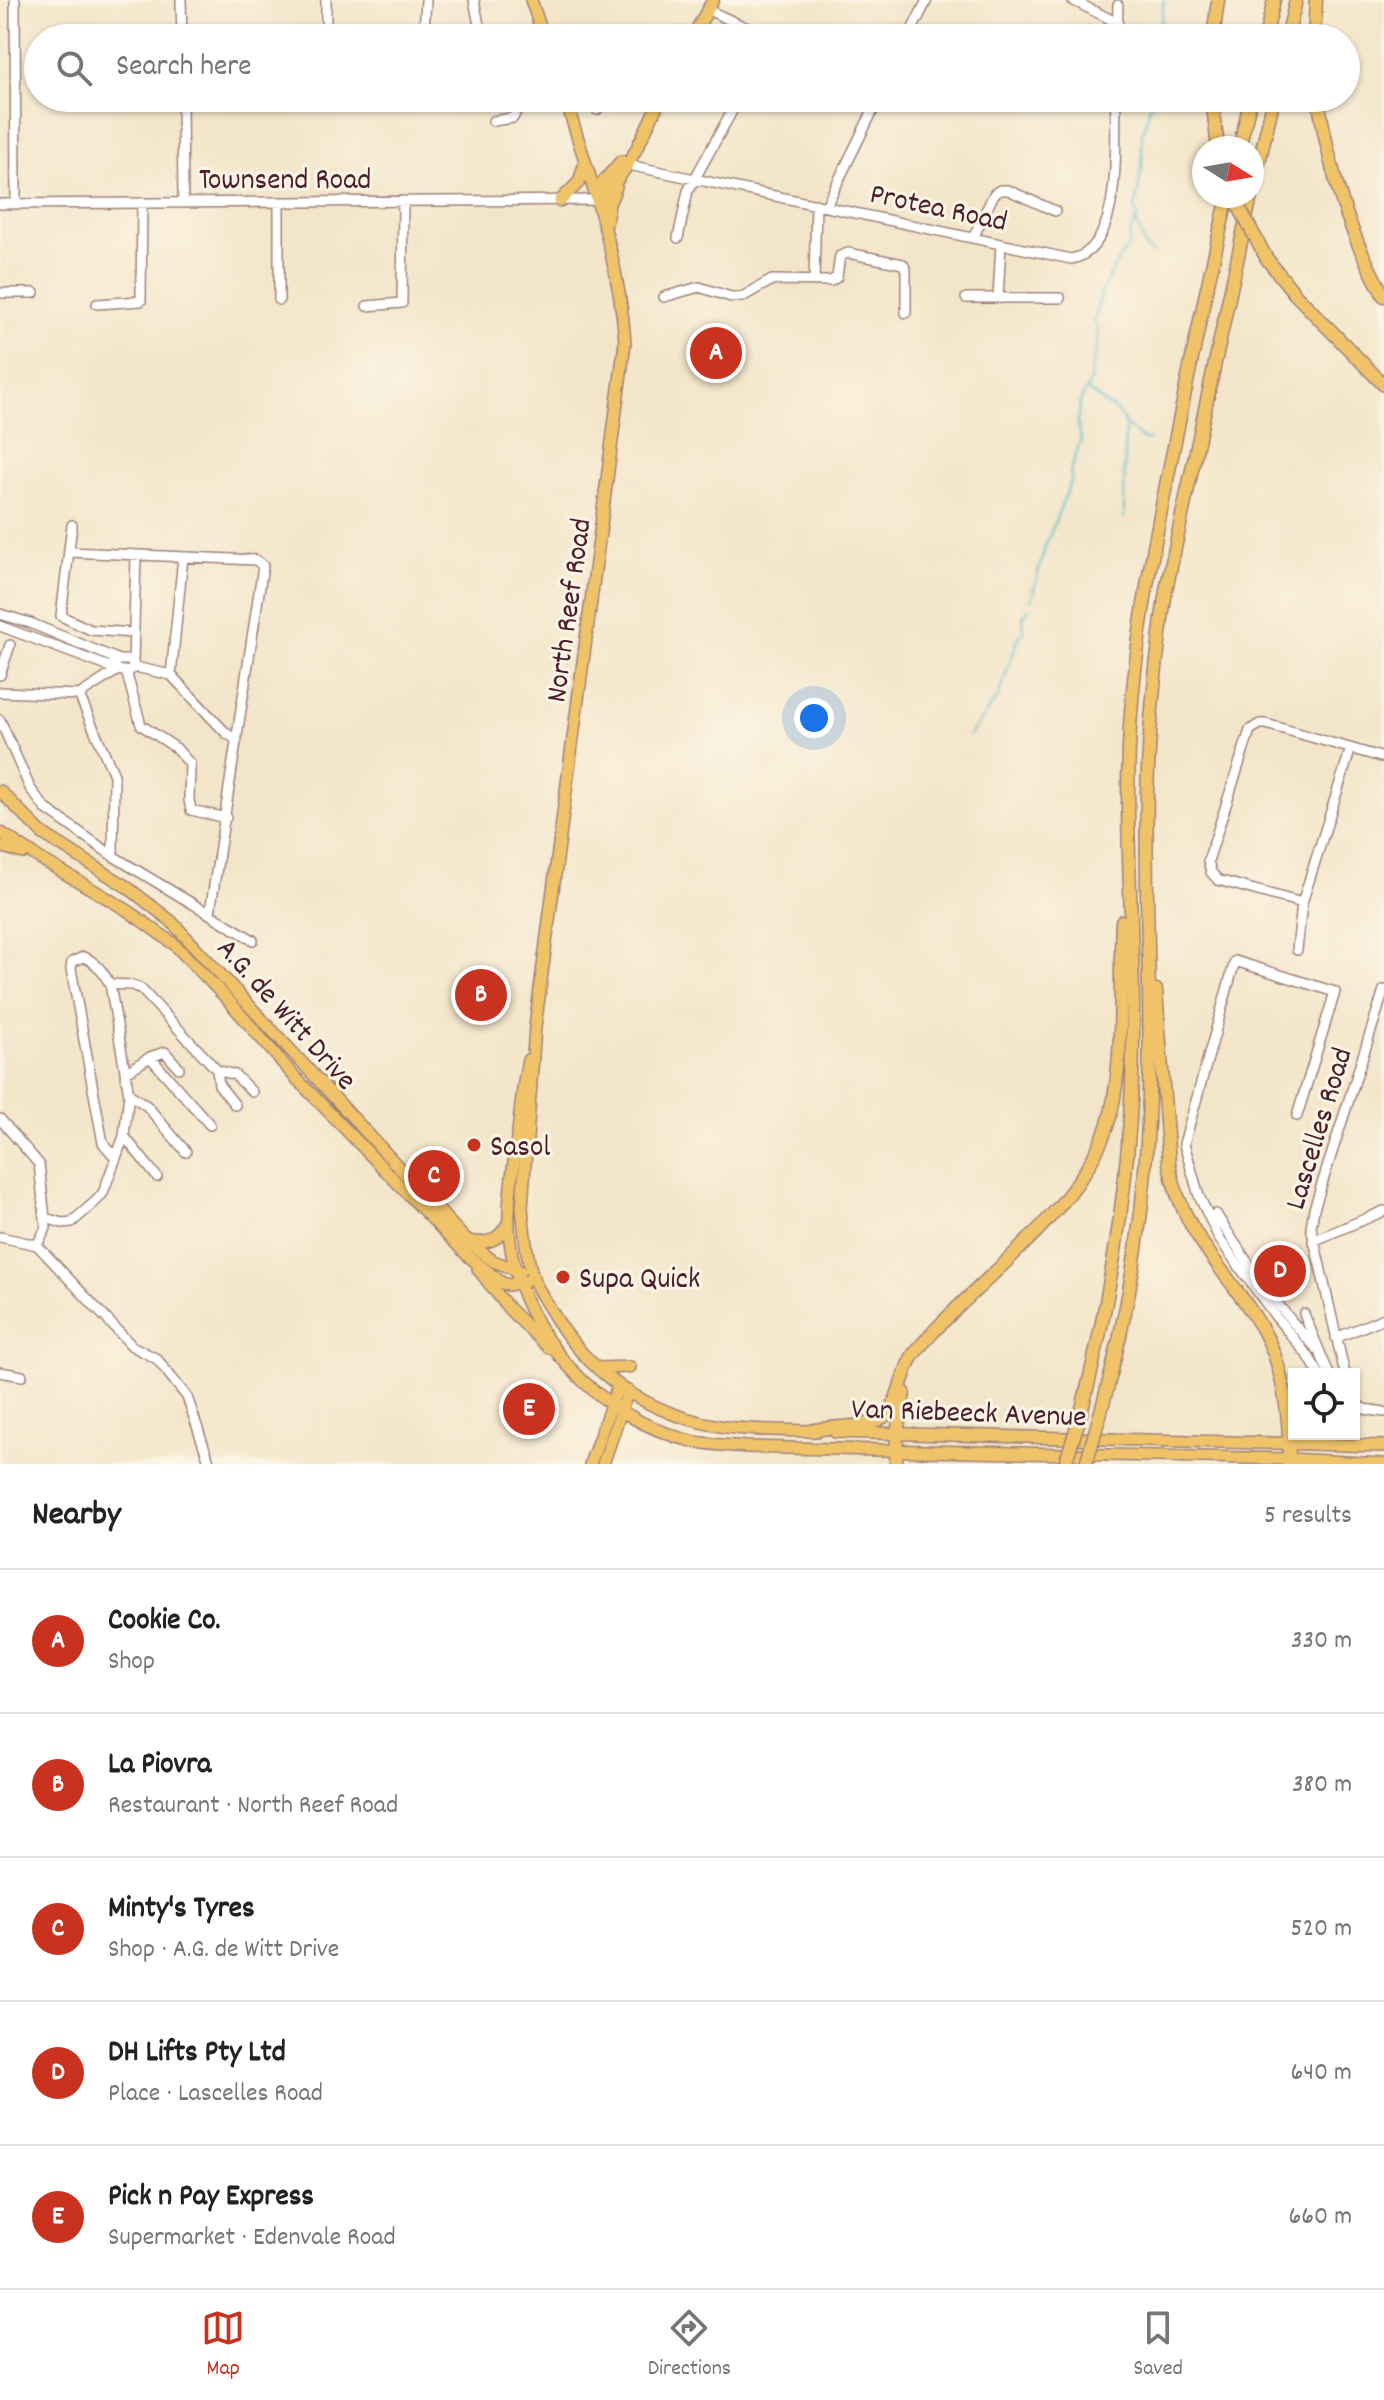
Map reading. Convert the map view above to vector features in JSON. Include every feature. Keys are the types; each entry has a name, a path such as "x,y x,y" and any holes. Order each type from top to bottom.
{"highway":[{"path":"1215,24 1218,0"},
{"path":"1268,24 1274,0"},
{"path":"1290,24 1296,0"},
{"path":"1315,24 1316,0"},
{"path":"1213,112 1216,136"},
{"path":"1242,136 1248,112"},
{"path":"1264,142 1271,112"},
{"path":"1320,112 1336,189 1365,262 1384,296"},
{"path":"811,1431 822,1427 871,1424 886,1417 894,1404 901,1376 913,1355 1062,1203 1091,1163 1105,1135 1114,1100 1118,1064 1132,697 1145,585 1228,208"},
{"path":"1238,208 1267,259 1295,294 1384,385"},
{"path":"1086,1464 1123,1320 1138,1235 1147,1142 1150,724 1166,590 1249,208"},
{"path":"1065,1464 1104,1320 1119,1228 1130,1129 1133,1030 1127,846"},
{"path":"1147,879 1173,1189 1201,1245 1265,1334 1283,1384 1288,1461"},
{"path":"896,1457 897,1434 913,1355"}],"main road":[{"path":"531,0 539,24"},
{"path":"700,24 710,5"},
{"name":"North Reef Road","path":"532,1276 522,1207 535,1028 625,342 620,290 606,229 569,112"},
{"path":"596,195 623,163 651,112"},
{"path":"565,200 579,182 585,162"},
{"path":"606,229 609,204 623,163"},
{"path":"596,195 608,192 619,176"},
{"name":"A.G. de Witt Drive","path":"2,797 42,833 159,911 211,973 303,1067 467,1255 502,1283 519,1284"},
{"name":"A.G. de Witt Drive","path":"0,832 153,926 211,973"},
{"path":"0,846 39,858"},
{"name":"North Reef Road","path":"535,1028 521,1095 509,1221 519,1284 533,1315 577,1377"},
{"name":"A.G. de Witt Drive","path":"398,1175 466,1240 493,1261 532,1276"},
{"path":"466,1240 478,1243 492,1241 503,1233 509,1221"},
{"path":"467,1255 509,1309 577,1377"},
{"path":"519,1284 532,1276"},
{"name":"Van Riebeeck Avenue","path":"532,1276 562,1330 594,1368 649,1403 700,1422 750,1429 1384,1446"},
{"path":"594,1368 630,1367"},
{"name":"Van Riebeeck Avenue","path":"577,1377 610,1404 659,1430 692,1441 746,1447 896,1457 1384,1464"},
{"path":"590,1464 610,1404 623,1388"},
{"path":"603,1464 622,1411 623,1388"}],"street":[{"path":"15,0 16,204"},
{"path":"181,0 182,24"},
{"path":"326,0 326,24"},
{"path":"424,24 426,0"},
{"path":"474,0 479,24"},
{"path":"915,24 927,0"},
{"path":"1072,0 1118,23 1118,5"},
{"path":"710,5 743,24"},
{"path":"182,112 183,203"},
{"path":"493,121 513,118 514,112"},
{"path":"678,238 688,191 731,112"},
{"path":"814,281 821,205 871,112"},
{"name":"Protea Road","path":"623,163 1071,259 1087,253 1104,232 1113,194 1116,112"},
{"path":"973,238 994,194 1000,190 1008,190 1055,211"},
{"name":"Townsend Road","path":"0,204 565,200 596,195"},
{"path":"367,306 402,303 403,201"},
{"path":"279,202 279,300"},
{"path":"97,304 141,301 142,203"},
{"path":"998,298 1001,244"},
{"path":"664,297 699,287 731,297 742,297 772,280 835,279 840,256 844,253 899,262 906,270 906,313"},
{"path":"0,293 34,293"},
{"path":"966,298 1060,298"},
{"path":"72,525 61,616 91,630 133,633"},
{"path":"69,552 256,560 263,566 210,912"},
{"path":"136,555 133,633 124,667 141,725 176,748 190,764 191,810 226,818"},
{"path":"171,675 183,557"},
{"path":"0,614 83,644 124,667"},
{"path":"0,626 78,656 171,675 226,733 237,740"},
{"path":"78,656 83,644"},
{"path":"0,675 10,645"},
{"path":"0,692 79,695 124,667"},
{"path":"79,695 114,775 113,856"},
{"path":"0,720 7,741 37,800 59,820 253,940"},
{"path":"1302,903 1218,880 1209,868 1208,861 1248,732 1255,726 1266,724 1384,758"},
{"path":"1297,950 1302,903 1351,748"},
{"path":"46,1218 67,1224 78,1218 103,1193 116,1158 124,1136 129,1094 110,984 96,963 83,957 72,962 71,969 103,1143 116,1158"},
{"path":"1297,1116 1335,992 1235,961 1184,1144 1199,1196 1220,1240 1315,1368"},
{"path":"110,984 132,985 141,989 217,1070 235,1075 252,1092"},
{"name":"Lascelles Road","path":"1344,1368 1311,1227 1314,1209 1384,990"},
{"path":"125,1073 150,1057 165,1052 179,1068"},
{"path":"150,1057 210,1125"},
{"path":"217,1070 219,1085 235,1105"},
{"path":"129,1094 147,1106 186,1152"},
{"path":"0,1119 39,1164 46,1228 37,1245"},
{"path":"124,1136 157,1177"},
{"path":"1313,1241 1384,1211"},
{"path":"1216,1214 1250,1269 1294,1326 1319,1351"},
{"path":"0,1237 37,1245 132,1346 157,1359 187,1397 210,1464"},
{"path":"1304,1314 1326,1368"},
{"path":"1336,1338 1384,1318"},
{"path":"0,1372 22,1376"},
{"path":"1360,1406 1370,1411 1384,1412"}],"waterway":[{"path":"1161,24 1164,0"},
{"path":"1031,600 1045,547 1072,478 1070,473 1081,440 1077,423 1080,402 1090,382 1097,349 1098,331 1094,321 1102,290 1129,246 1130,232 1138,218 1135,210 1142,165 1142,135 1148,112"},
{"path":"1136,221 1146,249 1153,253"},
{"path":"1088,390 1114,410 1125,424 1124,518"},
{"path":"1127,426 1144,440 1149,440"},
{"path":"969,736 998,697 1019,636 1024,631 1023,616 1029,609"}],"place":[{"name":"Cookie Co.","path":"716,353"},
{"name":"La Piovra","path":"481,995"},
{"name":"Sasol","path":"474,1145"},
{"name":"Minty's Tyres","path":"434,1176"},
{"name":"DH Lifts Pty Ltd","path":"1280,1271"},
{"name":"Supa Quick","path":"563,1277"},
{"name":"Pick n Pay Express","path":"529,1409"}]}
